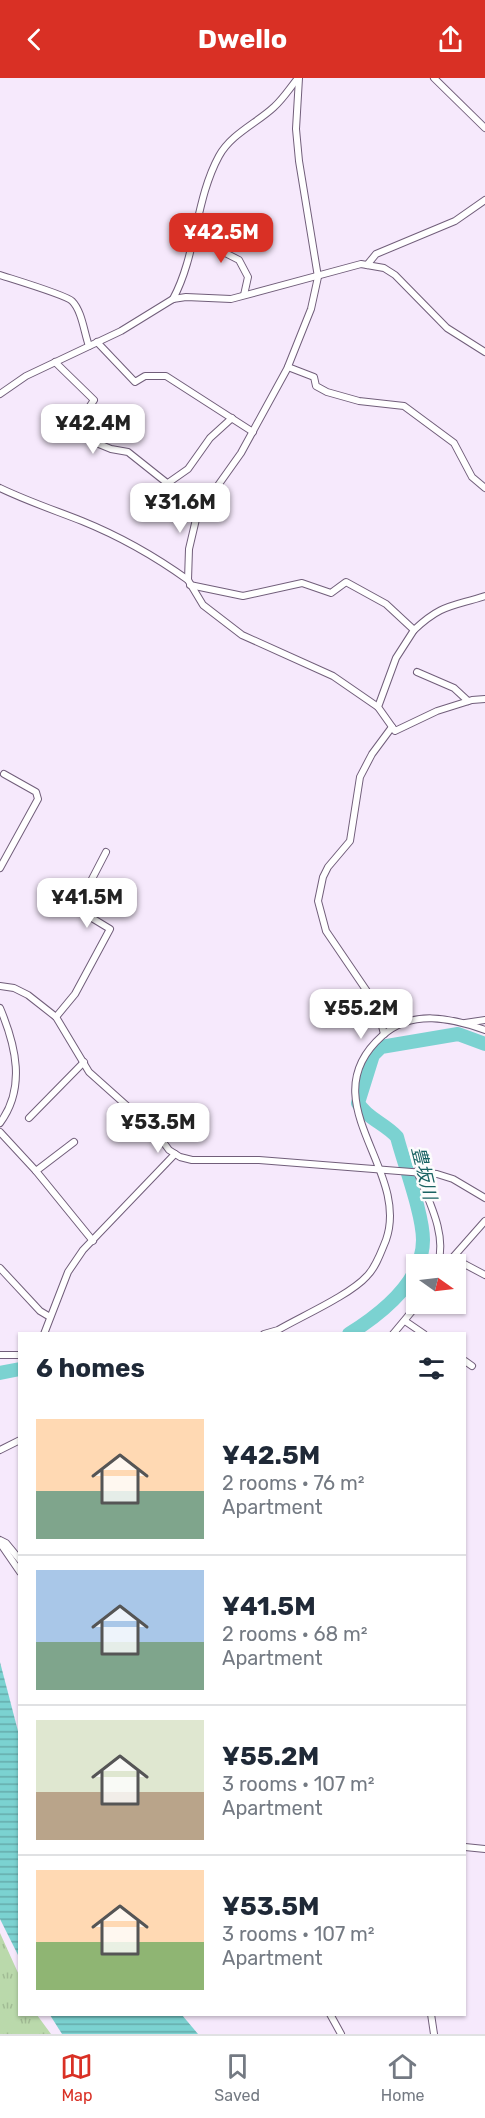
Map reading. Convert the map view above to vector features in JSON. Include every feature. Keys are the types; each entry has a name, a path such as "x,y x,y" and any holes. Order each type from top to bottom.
{"street":[{"path":"173,299 189,263 201,203 220,154 237,136 274,107 298,78"},
{"path":"189,582 189,549 196,519 218,484 229,472 288,367 311,309 318,277 299,161 296,129 298,78"},
{"path":"434,78 485,128"},
{"path":"367,265 375,254 455,221 485,200"},
{"path":"194,237 239,260 248,277 244,295"},
{"path":"0,394 26,376 121,331 173,299 199,296 219,300 318,277 349,266 367,265 384,268 395,275 447,328 485,352"},
{"path":"0,275 38,289 64,295 72,301 88,346"},
{"path":"97,342 135,382 145,376 166,376 253,432"},
{"path":"55,362 94,400 72,433 111,449 128,452 168,483 196,519"},
{"path":"288,367 314,377 316,386 327,392 359,401 404,406 454,443 472,477 485,488"},
{"path":"168,483 188,470 210,438 232,418"},
{"path":"0,488 32,504 83,522 167,565 189,582 203,605 242,635 333,676 378,708 395,731 437,711 468,701 485,699"},
{"path":"189,582 243,596 294,583 331,593 346,582 386,604 414,630"},
{"path":"378,708 396,658 414,630 433,612 444,606 485,596"},
{"path":"417,672 454,688 468,701"},
{"path":"384,1034 377,1006 327,931 318,901 323,877 328,867 350,841 360,777 372,754 392,727"},
{"path":"0,868 39,800 36,792 4,774"},
{"path":"56,1017 75,994 110,929 82,912 78,906 106,852"},
{"path":"0,986 14,987 56,1017 84,1062 105,1088 155,1131 176,1154 192,1160 259,1160 415,1171 453,1179 485,1198"},
{"path":"0,1008 16,1063 16,1079 10,1109 0,1123"},
{"path":"271,1332 368,1276 376,1262 391,1220 390,1201 380,1169 360,1122 355,1092 363,1058 384,1034 407,1022 423,1018 463,1023 485,1030"},
{"path":"463,1023 485,1020"},
{"path":"29,1118 84,1062"},
{"path":"0,1132 36,1171 93,1240"},
{"path":"36,1171 74,1142"},
{"path":"45,1332 68,1272 93,1240 176,1154"},
{"path":"415,1171 438,1226 439,1254"},
{"path":"456,1254 485,1221"},
{"path":"466,1265 485,1275"},
{"path":"0,1268 40,1311 50,1317"},
{"path":"395,1332 410,1314"},
{"path":"405,1321 421,1332"},
{"path":"0,1355 18,1355"},
{"path":"466,1362 472,1366"},
{"path":"0,1450 18,1441"},
{"path":"0,1541 6,1543 18,1558"},
{"path":"0,1541 18,1569"},
{"path":"466,1847 485,1849"},
{"path":"331,2016 341,2034"},
{"path":"431,2016 434,2034"}],"green space":[{"path":"0,1933 18,1973 18,2016 38,2016 51,2034 0,2034"}],"shaded area":[{"path":"0,1662 18,1731 18,1955 0,1919"},
{"path":"51,2016 183,2016 198,2034 62,2034"}],"waterway":[{"name":"豊坂川","path":"352,1332 386,1307 408,1283 416,1270 423,1240 417,1203 397,1137 366,1113 358,1103 373,1055 381,1047 458,1034 485,1044"},
{"name":"豊坂川","path":"0,1373 18,1369"}]}
